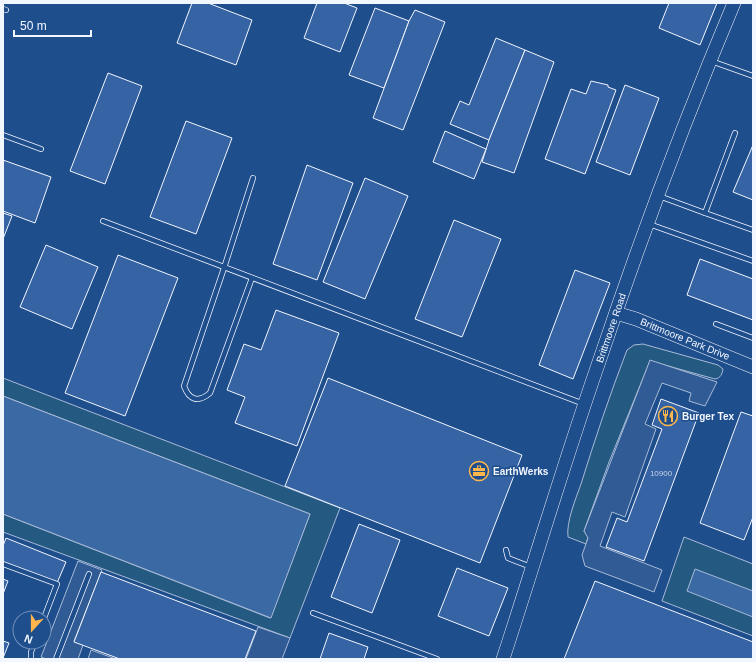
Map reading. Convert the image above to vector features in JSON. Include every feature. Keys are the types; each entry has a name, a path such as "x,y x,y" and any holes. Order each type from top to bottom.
{"main road":[{"name":"Brittmoore Road","path":"503,659 585,404 647,224 710,60 734,3"},
{"name":"Brittmoore Park Drive","path":"616,313 636,319 751,365"}],"lane":[{"path":"710,60 753,76"},
{"path":"704,213 734,133"},
{"path":"3,135 41,149"},
{"path":"252,278 210,393 201,400 194,399 189,395 184,386 253,178"},
{"path":"658,196 753,230"},
{"path":"103,221 585,404"},
{"path":"647,224 753,261"},
{"path":"716,324 753,338"},
{"path":"506,550 508,558 533,568"},
{"path":"3,564 57,584 47,610"},
{"path":"56,659 89,574"},
{"path":"313,613 437,659"}],"shaded area":[{"path":"643,344 718,365 723,369 722,373 720,377 715,379 650,361 609,462 584,531 588,537 586,544 568,537 568,524 603,417 627,350 634,345"},
{"path":"650,360 717,382 705,406 689,401 691,393 662,383 645,424 656,429 625,517 612,512 600,546 662,570 654,592 585,566 582,555 588,538 584,531"},
{"path":"3,378 340,508 290,638 3,532 3,514 270,618 310,514 3,396"},
{"path":"3,396 310,514 271,618 3,514"},
{"path":"684,537 753,564 753,636 662,601"},
{"path":"78,561 102,570 74,641 83,645 78,659 46,659 41,657 44,650 52,650 52,628"},
{"path":"695,569 753,591 753,617 687,591"},
{"path":"258,627 290,638 282,659 246,659"},
{"path":"91,650 116,659 88,659"}],"building":[{"path":"192,3 208,3 252,20 236,65 177,43"},
{"path":"317,3 344,3 357,8 340,52 304,38"},
{"path":"669,3 717,3 700,45 659,28"},
{"path":"375,8 409,21 384,88 349,75"},
{"path":"415,10 445,22 403,130 373,118 409,21"},
{"path":"496,38 525,50 489,140 450,124 460,101 469,105"},
{"path":"525,50 554,62 514,173 482,162 489,140"},
{"path":"108,73 142,86 105,184 70,171"},
{"path":"591,81 608,85 608,87 616,90 585,174 545,159 571,89 586,94"},
{"path":"625,85 659,98 630,175 596,162"},
{"path":"186,121 232,138 196,234 150,217"},
{"path":"445,131 486,149 474,179 433,162"},
{"path":"753,145 753,200 733,192"},
{"path":"3,160 51,177 35,223 3,211"},
{"path":"307,165 353,183 317,280 273,264"},
{"path":"365,178 408,196 365,299 323,282"},
{"path":"3,213 12,216 3,239"},
{"path":"454,220 501,239 462,337 415,319"},
{"path":"46,245 98,267 72,329 20,307"},
{"path":"118,255 178,278 125,416 65,393"},
{"path":"700,259 753,279 753,320 687,295"},
{"path":"575,270 610,283 573,379 539,365"},
{"path":"276,310 339,333 297,446 235,423 245,397 227,390 244,344 261,350"},
{"path":"328,378 522,455 480,563 285,486"},
{"path":"661,399 699,413 644,561 606,547 617,518 627,522 662,429 652,425"},
{"path":"741,412 753,416 753,517 744,540 700,523"},
{"path":"359,524 400,540 372,613 331,597"},
{"path":"6,538 66,562 57,583 3,562 3,546"},
{"path":"457,568 508,588 489,636 438,616"},
{"path":"101,572 256,631 245,659 120,659 74,642"},
{"path":"3,579 8,581 3,594"},
{"path":"595,581 753,642 753,659 564,659"},
{"path":"329,633 368,647 364,659 320,659"},
{"path":"3,641 9,643 3,658"}],"place":[{"name":"Burger Tex","path":"668,416"},
{"name":"EarthWerks","path":"479,471"}]}
